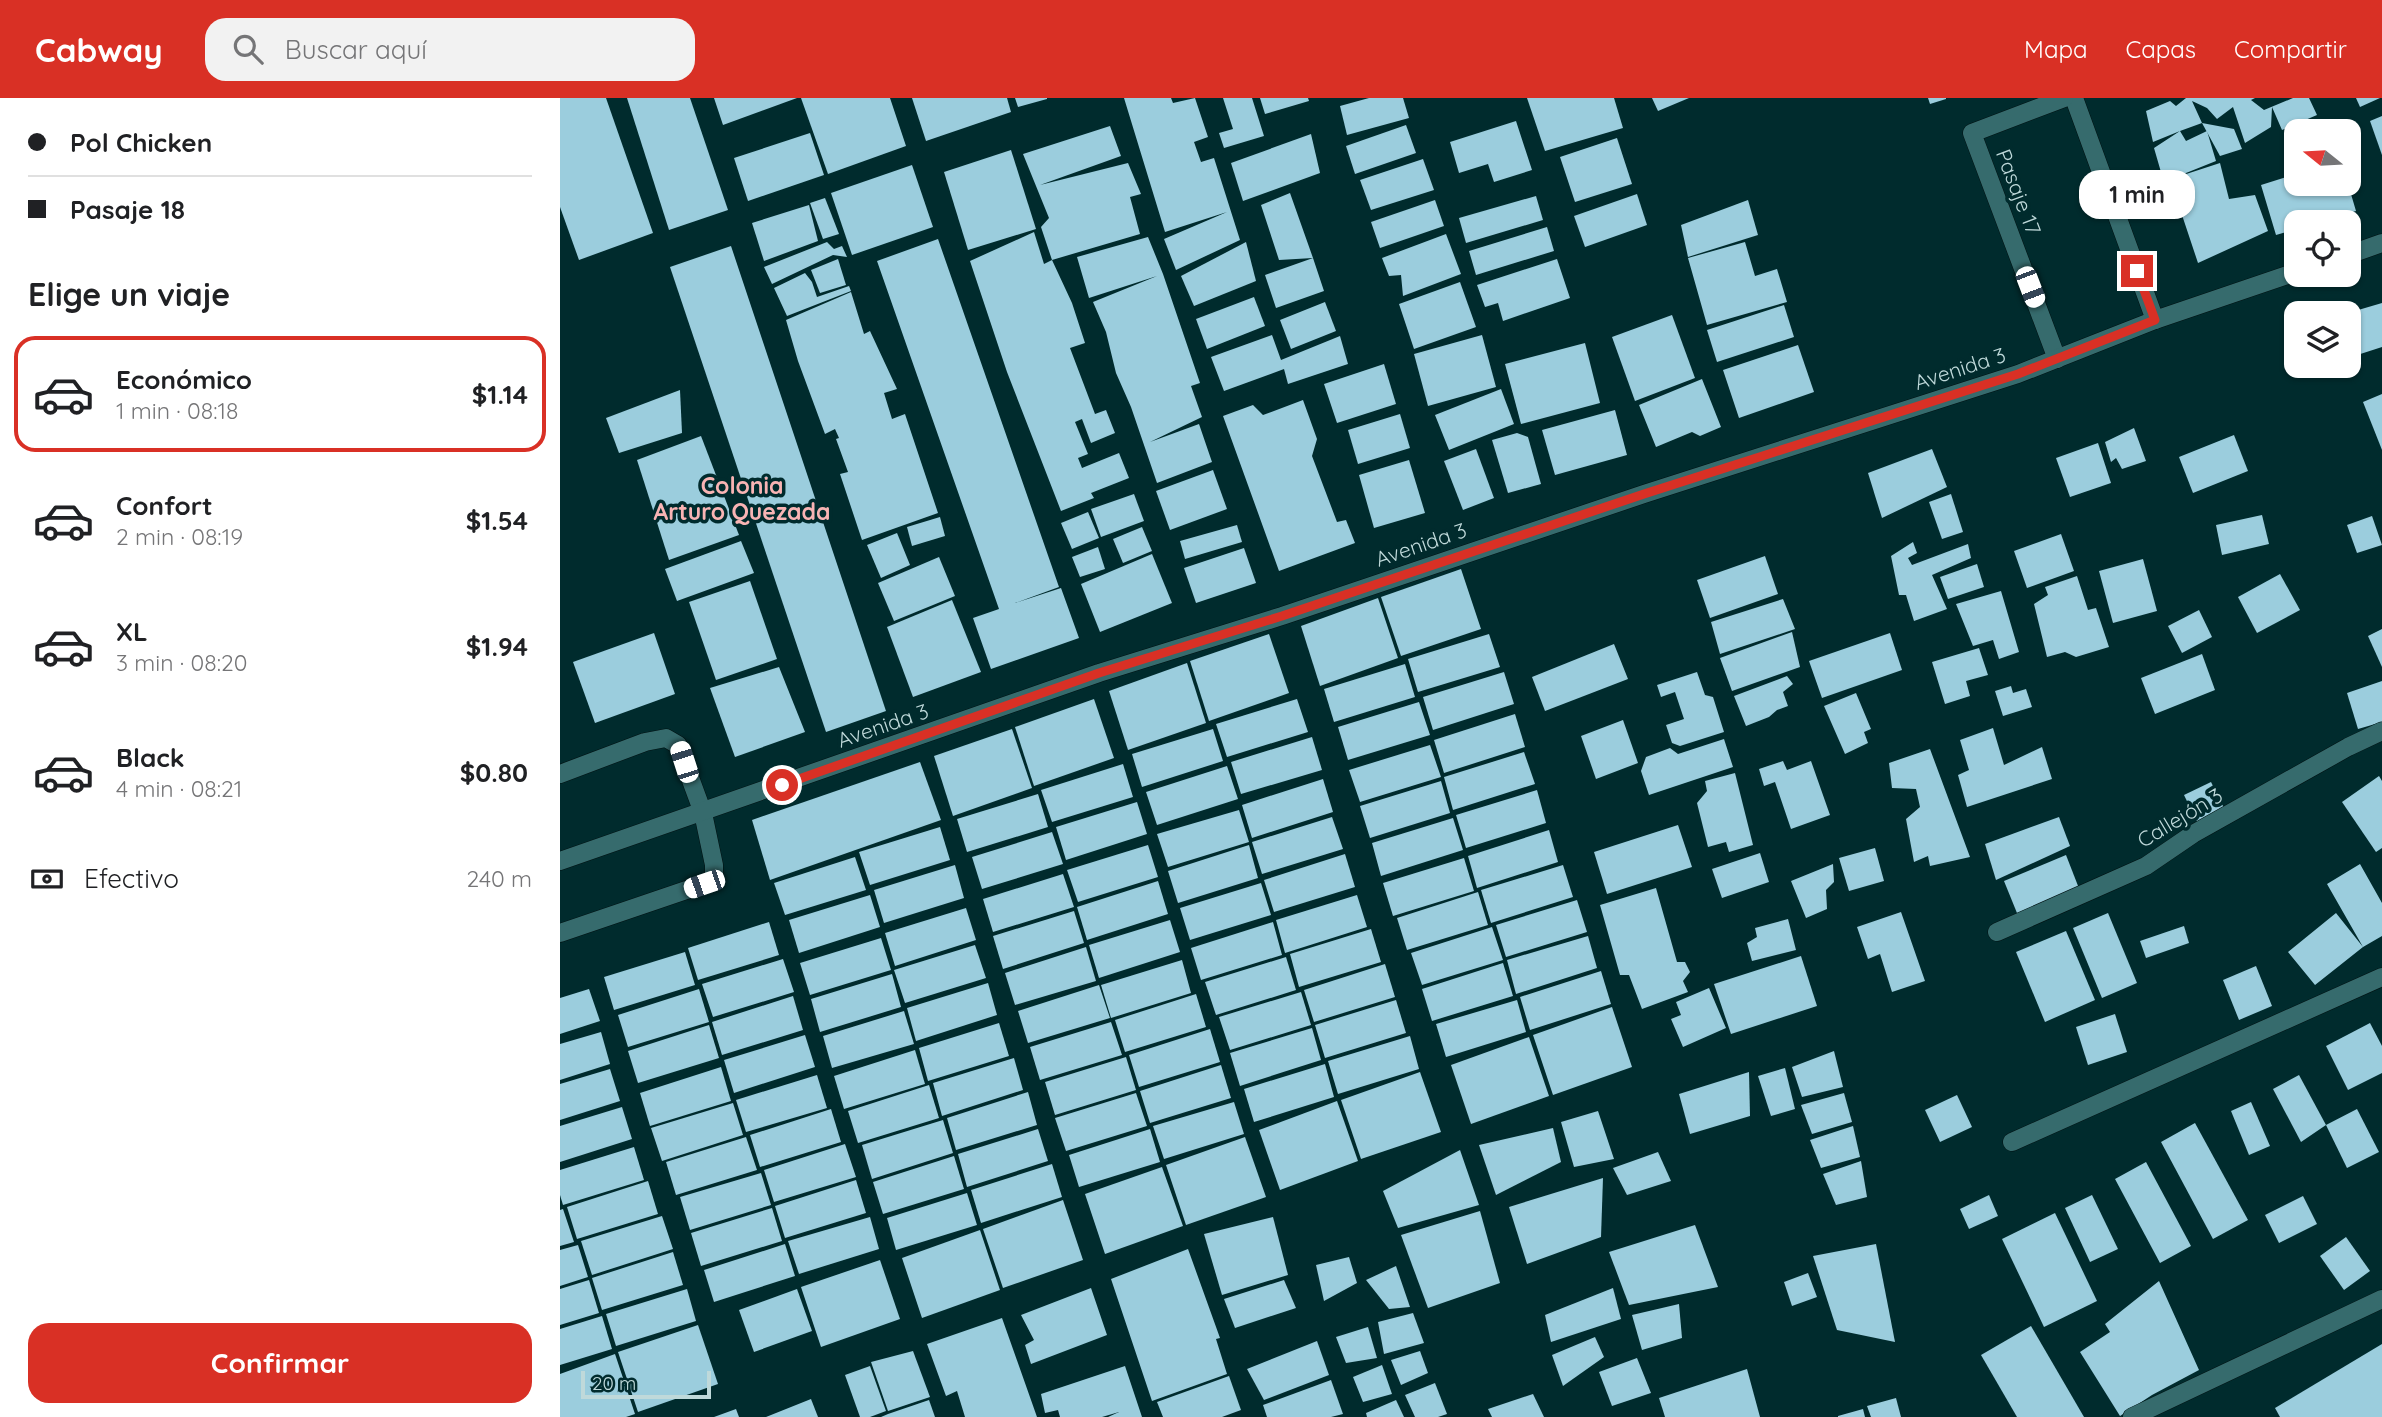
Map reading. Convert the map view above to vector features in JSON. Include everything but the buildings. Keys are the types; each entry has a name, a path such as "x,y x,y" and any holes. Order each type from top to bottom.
{"street":[{"name":"Pasaje 17","path":"2057,359 1972,133 2064,98"},
{"path":"2074,98 2155,320"},
{"path":"2361,250 2382,243"},
{"name":"Avenida 3","path":"560,861 1099,673 1282,616 2057,359 2155,320 2284,276"},
{"name":"Callejón 3","path":"1997,932 2146,866 2193,834 2348,747 2382,731"},
{"path":"560,774 645,742 666,738 678,745 703,813 714,865 714,878 704,884 560,933"},
{"path":"2012,1142 2382,977"},
{"path":"2132,1417 2382,1298"}],"district":[{"name":"Colonia Arturo Quezada","path":"742,499"}],"route":[{"path":"782,785 1099,673 1282,616 1644,494 2018,374 2155,320 2137,271"}]}
